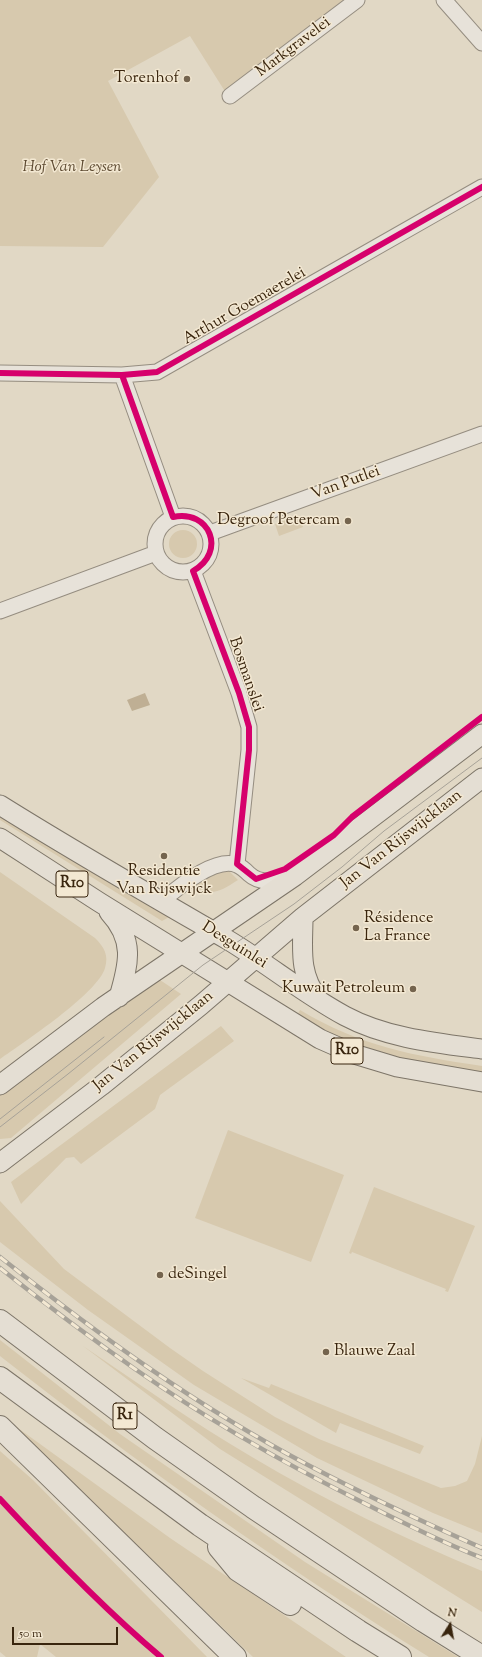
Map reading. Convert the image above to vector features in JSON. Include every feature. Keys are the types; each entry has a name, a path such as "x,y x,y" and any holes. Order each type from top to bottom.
{"highway":[{"name":"R1","path":"0,1321 155,1438 253,1507 424,1622 482,1657"},
{"path":"0,1378 200,1525 358,1631 400,1657"},
{"path":"0,1427 235,1657"},
{"path":"200,1525 238,1570 371,1657"}],"main road":[{"path":"0,1085 119,997 295,876 482,734"},
{"name":"Jan Van Rijswijcklaan","path":"0,1163 101,1086 201,1005 304,917 482,778"},
{"name":"Desguinlei","path":"0,805 229,941 322,1003 346,1017 374,1028 406,1037 482,1049"},
{"name":"Desguinlei","path":"0,838 99,902 320,1039 354,1054 397,1067 482,1082"},
{"name":"Desguinlei","path":"99,902 120,926 128,949 128,968 119,997"},
{"path":"304,917 302,955 304,968 309,987 322,1003"}],"street":[{"name":"Markgravelei","path":"230,96 357,0"},
{"path":"444,0 482,43"},
{"name":"Arthur Goemaerelei","path":"0,373 122,376 157,372 482,187"},
{"path":"122,376 172,517"},
{"name":"Van Putlei","path":"210,533 482,434"},
{"path":"190,516 198,520 210,533 212,542 211,551 207,560 193,571 184,573 175,572 160,562 154,545 155,536 159,528 172,517 190,516"},
{"path":"0,611 156,553"},
{"name":"Bosmanslei","path":"193,571 241,699 249,727 249,750 237,864"},
{"path":"162,901 199,873 226,864 237,864 256,880 277,881 295,876"}],"green space":[{"name":"Hof Van Leysen","path":"0,0 348,0 226,93 190,36 108,81 159,177 103,247 0,246"},
{"path":"299,515 303,527 279,536 275,524"},
{"path":"183,530 193,534 197,544 193,554 183,558 173,554 169,544 173,534"},
{"path":"0,814 118,888 171,916 162,921 0,820"},
{"path":"227,869 238,880 226,888 215,892 210,892 190,885 201,879"},
{"path":"0,872 95,938 105,952 106,963 105,968 99,978 89,991 75,1004 0,1059"},
{"path":"157,978 181,994 11,1138 0,1139 0,1095"},
{"path":"300,1010 344,1033 366,1041 388,1048 433,1058 482,1066 482,1072 418,1061 369,1049 337,1036 297,1015"},
{"path":"221,1026 234,1041 160,1095 155,1109 81,1164 74,1157 66,1158 21,1204 11,1182"},
{"path":"228,1130 344,1175 311,1262 195,1218"},
{"path":"374,1187 475,1226 448,1292 445,1291 446,1289 352,1252 351,1254 349,1253"},
{"path":"0,1201 64,1269 203,1371 275,1417 319,1439 441,1488 455,1486 467,1481 475,1464 482,1436 482,1533 433,1513 317,1458 194,1385 88,1310 0,1242"},
{"path":"0,1340 120,1434 305,1562 458,1657 429,1657 264,1550 157,1474 0,1356"},
{"path":"83,1346 209,1431 279,1473 365,1518 482,1571 482,1612 220,1449"},
{"path":"241,1378 269,1388 271,1384 424,1446 420,1454 340,1423 336,1433"},
{"path":"11,1423 170,1538 346,1657 253,1657"},
{"path":"0,1451 33,1480 207,1657 56,1657 40,1644 37,1657 6,1657 0,1652"}],"shaded area":[{"path":"145,693 150,705 132,711 127,700"}],"tram line":[{"path":"0,1127 203,965 294,904 342,867 384,831 482,758"},
{"path":"0,1119 104,1037"}],"railway":[{"path":"0,1257 111,1341 149,1368 227,1419 267,1443 329,1476 394,1508 482,1548"},
{"path":"0,1268 118,1357 188,1405 216,1422 328,1485 418,1530 482,1558"}],"cycle path":[{"path":"0,373 122,375 157,372 482,187"},
{"path":"122,375 173,517 186,516 197,519 205,526 210,534 211,543 209,553 203,563 193,571 239,693 249,727 249,750 237,864 256,879 285,869 334,835 352,817 482,717"},
{"path":"0,1499 78,1581 161,1657"}],"place":[{"name":"Torenhof","path":"187,79"},
{"name":"Degroof Petercam","path":"348,521"},
{"name":"Residentie Van Rijswijck","path":"164,856"},
{"name":"Résidence La France","path":"356,928"},
{"name":"Kuwait Petroleum","path":"413,989"},
{"name":"deSingel","path":"160,1275"},
{"name":"Blauwe Zaal","path":"326,1352"}]}
